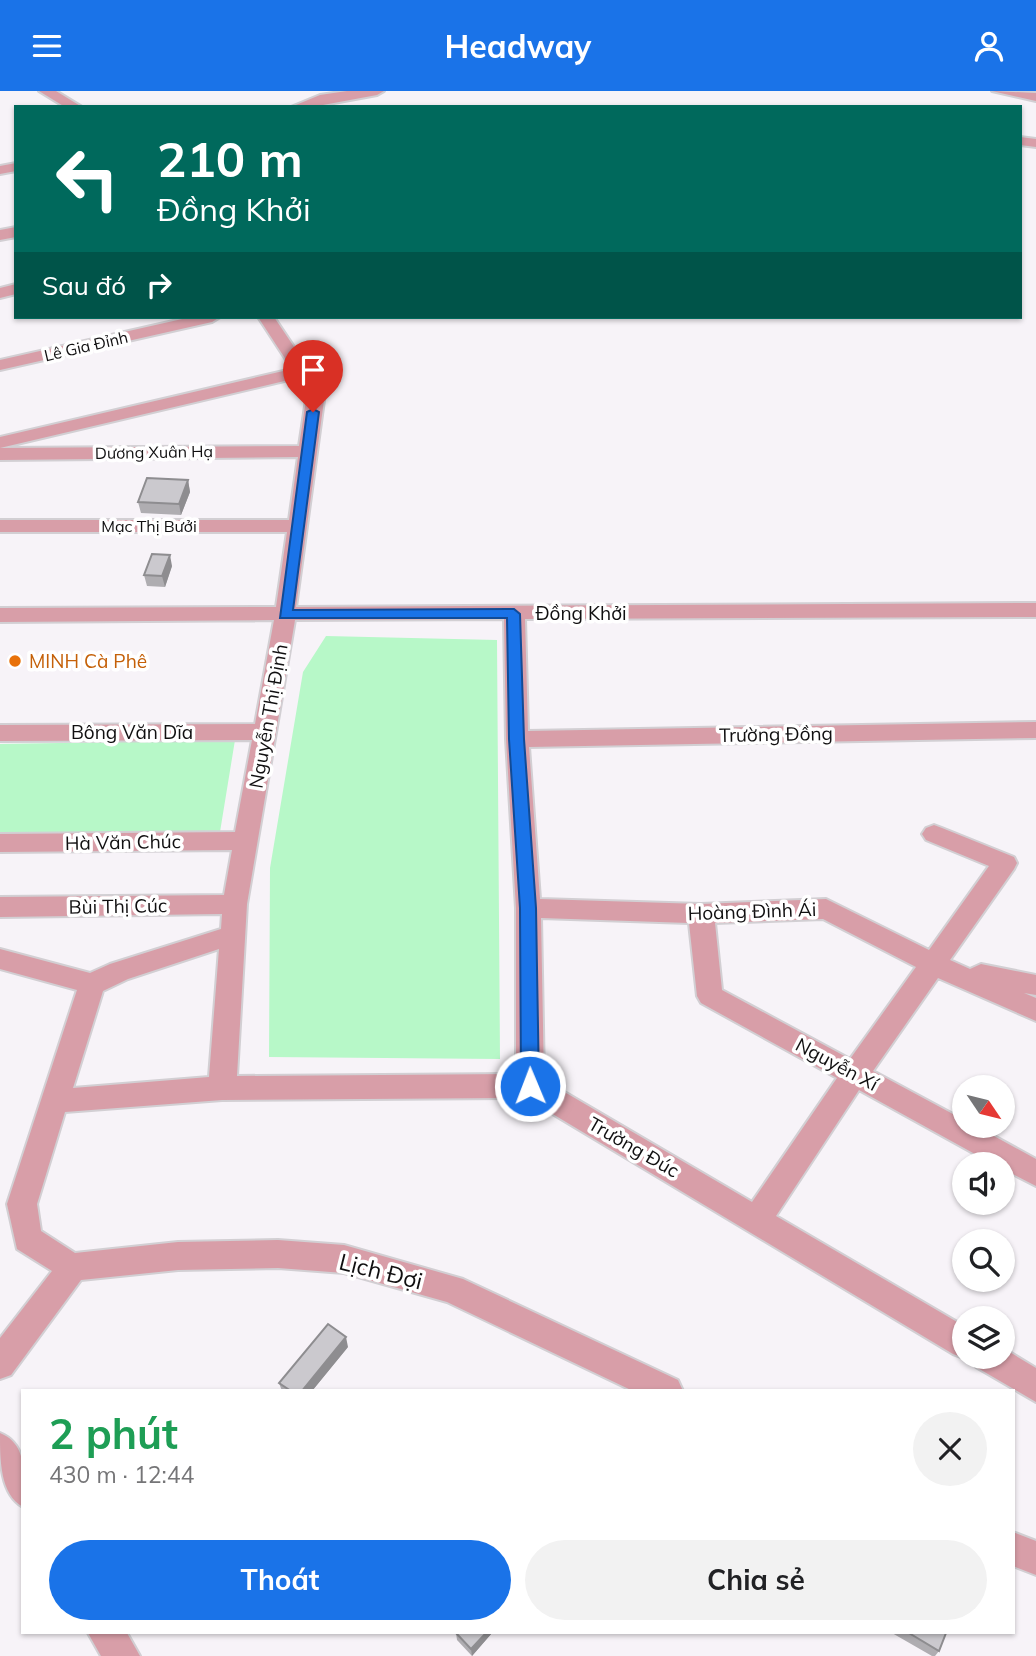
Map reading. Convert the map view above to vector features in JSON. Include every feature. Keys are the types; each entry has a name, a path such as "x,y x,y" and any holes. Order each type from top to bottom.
{"street":[{"path":"46,91 71,105"},
{"path":"304,105 325,98 377,91"},
{"path":"1004,91 1036,97"},
{"name":"Lê Gia Đỉnh","path":"0,365 203,319"},
{"name":"Nguyễn Thị Định","path":"222,1088 236,904 285,615 316,393 267,319"},
{"path":"0,443 301,372"},
{"name":"Dương Xuân Hạ","path":"0,454 307,450"},
{"name":"Mạc Thị Bưởi","path":"0,526 297,526"},
{"name":"Đồng Khởi","path":"0,615 1036,610"},
{"path":"57,1101 222,1088 530,1086 528,908 517,739 514,614"},
{"name":"Trường Đồng","path":"517,739 1036,730"},
{"name":"Bông Văn Dĩa","path":"0,733 264,732"},
{"path":"757,1219 855,1074 1005,863 934,834"},
{"name":"Hà Văn Chúc","path":"0,843 247,841"},
{"name":"Bùi Thị Cúc","path":"0,907 236,904"},
{"name":"Hoàng Đình Ái","path":"528,908 701,914 826,909 933,964 1036,1010"},
{"name":"Nguyễn Xí","path":"701,914 710,996 1036,1173"},
{"path":"0,959 92,983 119,971 233,935"},
{"path":"933,964 1036,985"},
{"path":"0,1364 56,1294 72,1267 27,1239 22,1204 57,1101 92,983"},
{"name":"Trường Đúc","path":"530,1086 952,1336"},
{"name":"Lịch Đợi","path":"72,1267 178,1257 278,1254 344,1259 452,1289 663,1389"},
{"path":"1008,1369 1036,1386"},
{"path":"0,1449 21,1486"},
{"path":"1015,1550 1036,1558"},
{"path":"107,1634 122,1656"}],"green space":[{"path":"326,636 497,640 500,1059 269,1057 270,868 303,672"},
{"path":"235,740 220,832 0,836 0,744"}],"building":[{"path":"147,478 188,480 179,504 138,502"},
{"path":"152,554 170,555 162,576 144,575"},
{"path":"328,1324 346,1337 304,1389 288,1389 279,1383"},
{"path":"457,1634 485,1634 471,1649"},
{"path":"911,1634 946,1634 939,1651"}],"place":[{"name":"MINH Cà Phê","path":"15,661"}],"route":[{"path":"313,412 285,615 514,614 517,739 528,908 530,1086"}]}
